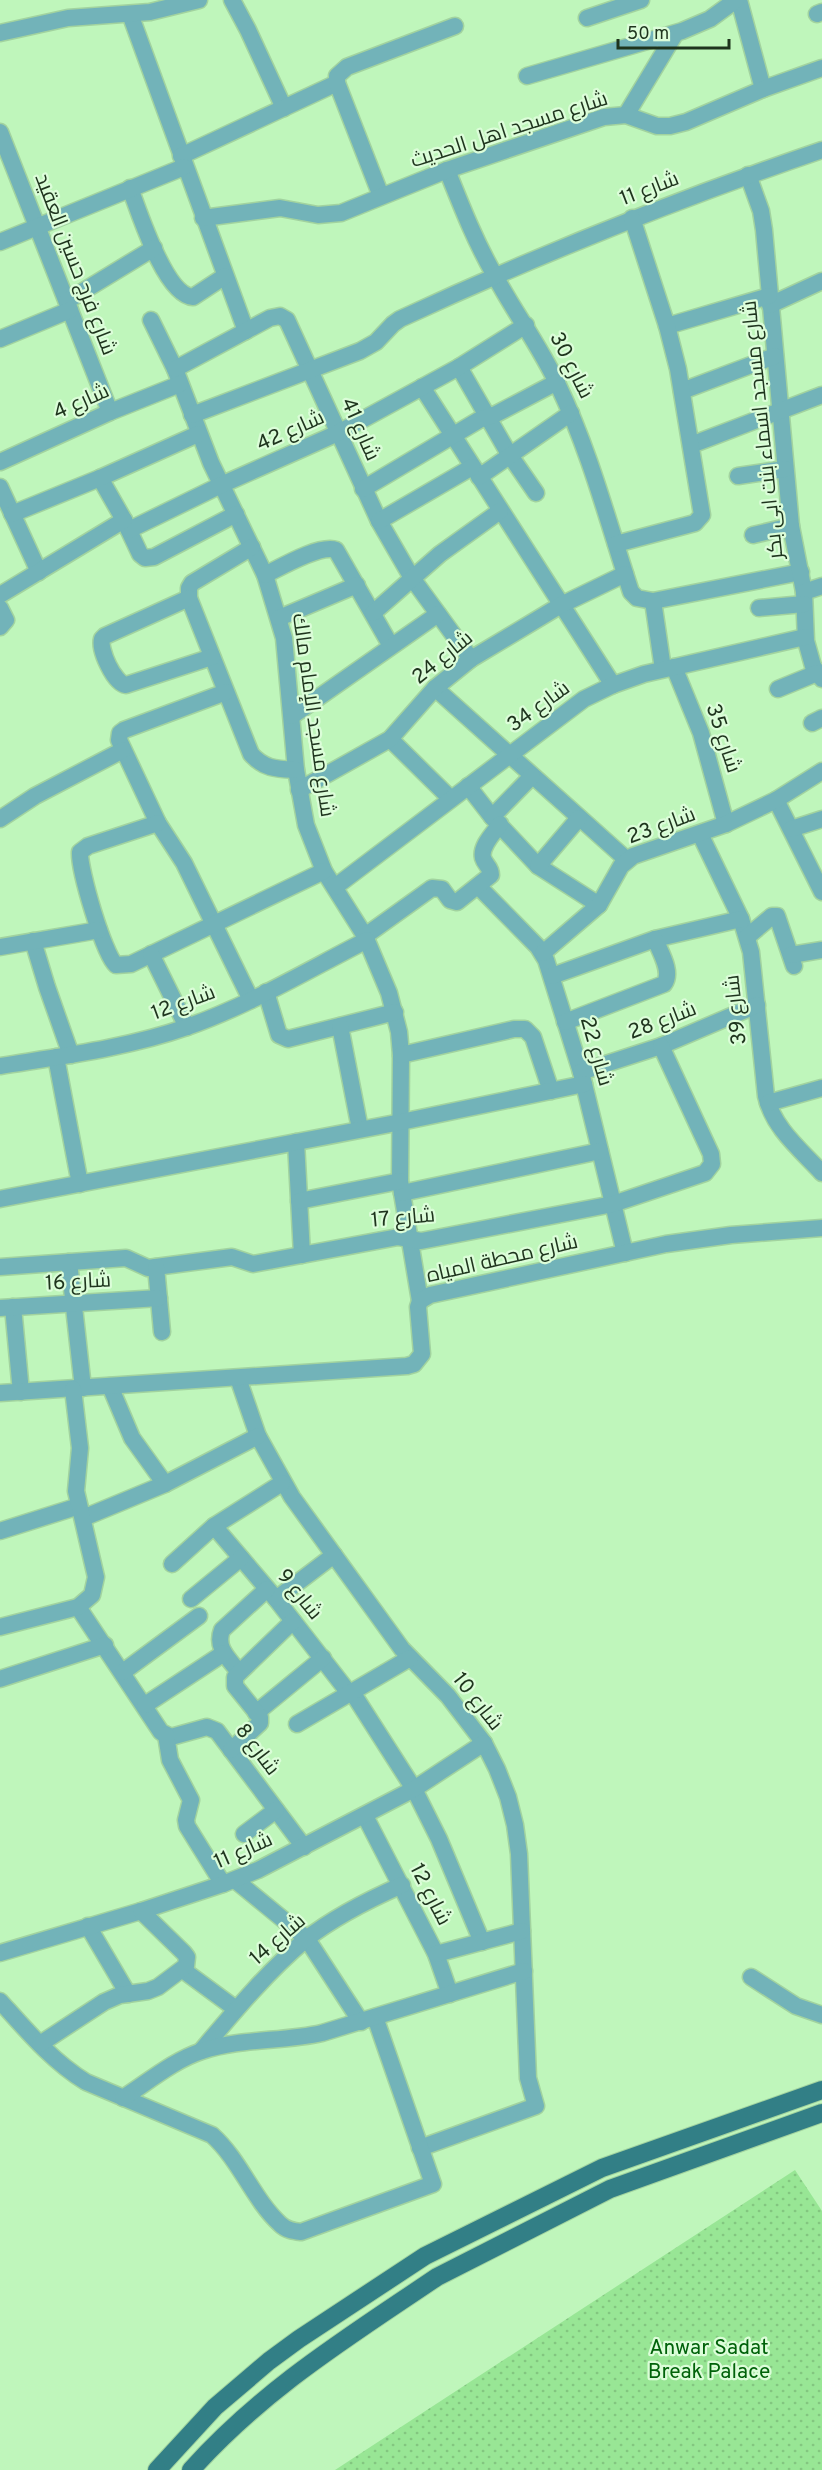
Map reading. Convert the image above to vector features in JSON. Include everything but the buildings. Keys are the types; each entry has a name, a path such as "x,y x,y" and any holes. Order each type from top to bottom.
{"main road":[{"path":"157,2470 215,2407 269,2361 425,2256 602,2168 822,2090"},
{"path":"191,2470 236,2424 287,2380 437,2277 610,2189 822,2113"}],"street":[{"path":"0,33 85,8 130,14 166,4 199,0"},
{"path":"232,0 284,108"},
{"path":"586,18 641,0"},
{"path":"527,76 675,34 710,19 737,0 763,89"},
{"path":"130,14 246,330"},
{"path":"381,196 337,83 340,71 455,26"},
{"path":"626,115 675,34"},
{"name":"شارع مسجد اهل الحديث","path":"203,218 280,208 329,215 351,210 447,170 604,117 626,115 657,126 670,126 686,122 763,89 822,68"},
{"path":"0,242 130,188 337,83"},
{"name":"شارع فرج حسين العقيد","path":"0,132 110,412"},
{"name":"شارع 11","path":"192,415 369,346 400,319 494,275 632,218 822,150"},
{"name":"شارع 30","path":"447,170 470,226 494,275 526,326 557,382 571,413 596,478 631,592 637,598 653,601"},
{"path":"0,178 16,174"},
{"name":"شارع مسجد اسماء بنت ابى بكر","path":"748,175 761,211 791,526 819,676"},
{"path":"130,188 154,248 170,279 189,297 197,295 225,276"},
{"path":"616,544 695,523 700,519 702,511 682,391 667,326 632,218"},
{"path":"0,339 68,305 154,248"},
{"path":"667,326 770,301 822,281"},
{"name":"شارع 41","path":"177,376 246,330 270,318 280,316 285,318 379,521 412,578 471,659"},
{"name":"شارع مسجد الإمام مالك","path":"151,320 177,376 198,434 265,575 279,618 287,658 296,770 306,825 324,871 366,938 383,975 394,1012 401,1055 401,1187 420,1301"},
{"name":"شارع 42","path":"1,595 127,525 338,433 459,367 526,326"},
{"path":"682,391 774,356"},
{"path":"459,367 509,454 536,493"},
{"name":"شارع 4","path":"0,462 110,412 177,376"},
{"path":"363,489 452,435 557,382"},
{"path":"422,387 613,685"},
{"path":"691,445 822,395"},
{"path":"379,521 509,454 571,413"},
{"path":"12,514 198,434"},
{"path":"738,476 785,469"},
{"path":"100,478 127,525 140,554 145,558 150,558 236,514"},
{"path":"0,487 39,572"},
{"path":"373,613 470,531 500,511"},
{"path":"753,535 791,526"},
{"path":"252,547 192,583 189,588 189,598 247,745 257,761 271,769 296,770"},
{"path":"265,575 320,550 331,548 340,554 391,646"},
{"path":"653,601 801,572"},
{"name":"شارع 24","path":"299,790 390,739 435,688 471,659 561,605 625,574"},
{"path":"279,618 357,585"},
{"path":"759,608 804,598 822,586"},
{"path":"0,627 6,620 1,595"},
{"path":"189,598 105,636 102,639 102,647 118,683 126,686 212,657"},
{"name":"شارع 35","path":"653,601 668,668 701,733 726,824"},
{"path":"292,716 438,614"},
{"name":"شارع 34","path":"335,887 584,699 613,685 668,668 811,638"},
{"path":"778,689 819,676"},
{"path":"435,688 508,756 627,860"},
{"path":"226,692 124,730 119,736 123,750 158,823 184,863 212,923 283,1038 293,1038 394,1012"},
{"path":"390,739 451,799"},
{"path":"0,819 35,796 123,750"},
{"name":"شارع 23","path":"543,953 599,905 617,872 627,860 640,852 726,824 776,800 822,771"},
{"path":"478,886 491,875 491,870 484,860 483,849 496,821 531,776"},
{"path":"468,786 496,821 538,866 599,905"},
{"path":"776,800 820,881"},
{"path":"538,866 579,818"},
{"path":"791,829 822,819"},
{"path":"158,823 88,846 80,852 81,865 99,930 111,960 116,965 131,964 324,871"},
{"name":"شارع 39","path":"700,834 741,919 751,952 768,1103 782,1130 822,1173"},
{"name":"شارع 12","path":"0,1066 138,1041 187,1027 259,996 366,938 432,888 442,889 450,900 457,902 478,886"},
{"name":"شارع 22","path":"478,886 543,953 582,1078 626,1253"},
{"path":"747,937 772,916 777,916 793,960 822,950"},
{"path":"552,976 655,939 741,919"},
{"path":"0,947 99,930"},
{"path":"565,1022 664,984 668,976 667,970 655,939"},
{"path":"33,941 63,1056 80,1184"},
{"path":"151,954 187,1027"},
{"name":"شارع 28","path":"0,1199 551,1091 757,1005"},
{"path":"340,1026 360,1129"},
{"path":"401,1055 514,1029 525,1029 533,1037 551,1091"},
{"name":"شارع 17","path":"0,1267 126,1258 142,1266 156,1267 232,1257 253,1264 398,1237 421,1241 614,1204 705,1173 712,1164 711,1154 662,1046"},
{"path":"768,1103 822,1088"},
{"path":"296,1142 302,1255"},
{"path":"299,1201 401,1187 600,1151"},
{"name":"شارع محطة المياه","path":"0,1394 414,1364 423,1354 418,1313 420,1301 430,1295 626,1253 731,1235 822,1228"},
{"path":"0,1627 78,1607 86,1602 96,1587 94,1560 81,1512 76,1475 80,1448 69,1262"},
{"path":"156,1267 162,1332"},
{"name":"شارع 16","path":"7,1308 159,1298"},
{"path":"7,1308 21,1392"},
{"name":"شارع 10","path":"238,1377 258,1436 282,1483 410,1658 468,1719 498,1769 515,1825 519,1854 528,2078 536,2106 420,2148"},
{"path":"110,1386 132,1438 165,1484"},
{"path":"0,1531 81,1512 165,1484 258,1436"},
{"path":"172,1564 214,1526 282,1483"},
{"name":"شارع 9","path":"214,1526 351,1693 414,1789 444,1849 482,1942"},
{"path":"239,1672 224,1653 220,1642 222,1630 272,1594 334,1555"},
{"path":"191,1599 241,1558"},
{"path":"0,2001 69,2072 86,2082 212,2135 279,2223 293,2231 309,2231 433,2184 368,2019 307,1939 229,1882 187,1826 186,1820 191,1800 170,1760 166,1735 161,1732 78,1607"},
{"path":"123,1672 199,1616"},
{"path":"231,1750 259,1726 261,1720 235,1686 235,1677 292,1621"},
{"path":"0,1679 105,1645"},
{"path":"145,1705 224,1653"},
{"path":"256,1713 323,1658"},
{"path":"297,1724 410,1658"},
{"name":"شارع 8","path":"166,1735 176,1736 202,1728 212,1728 304,1847"},
{"name":"شارع 11","path":"0,1953 229,1882 365,1816 414,1789 484,1743"},
{"path":"244,1834 276,1810"},
{"name":"شارع 12","path":"365,1816 436,1954 450,1994"},
{"name":"شارع 14","path":"201,2051 236,2009 307,1939 354,1909 402,1885"},
{"path":"40,2044 104,2002 158,1987 183,1970 187,1957 141,1911"},
{"path":"88,1926 128,1994"},
{"path":"436,1954 522,1931"},
{"path":"183,1970 236,2009"},
{"path":"123,2098 201,2051 223,2046 301,2038 524,1971"},
{"path":"751,1977 796,2006 822,2015"}],"green space":[{"name":"Anwar Sadat Break Palace","path":"795,2170 822,2211 822,2470 335,2470"}]}
